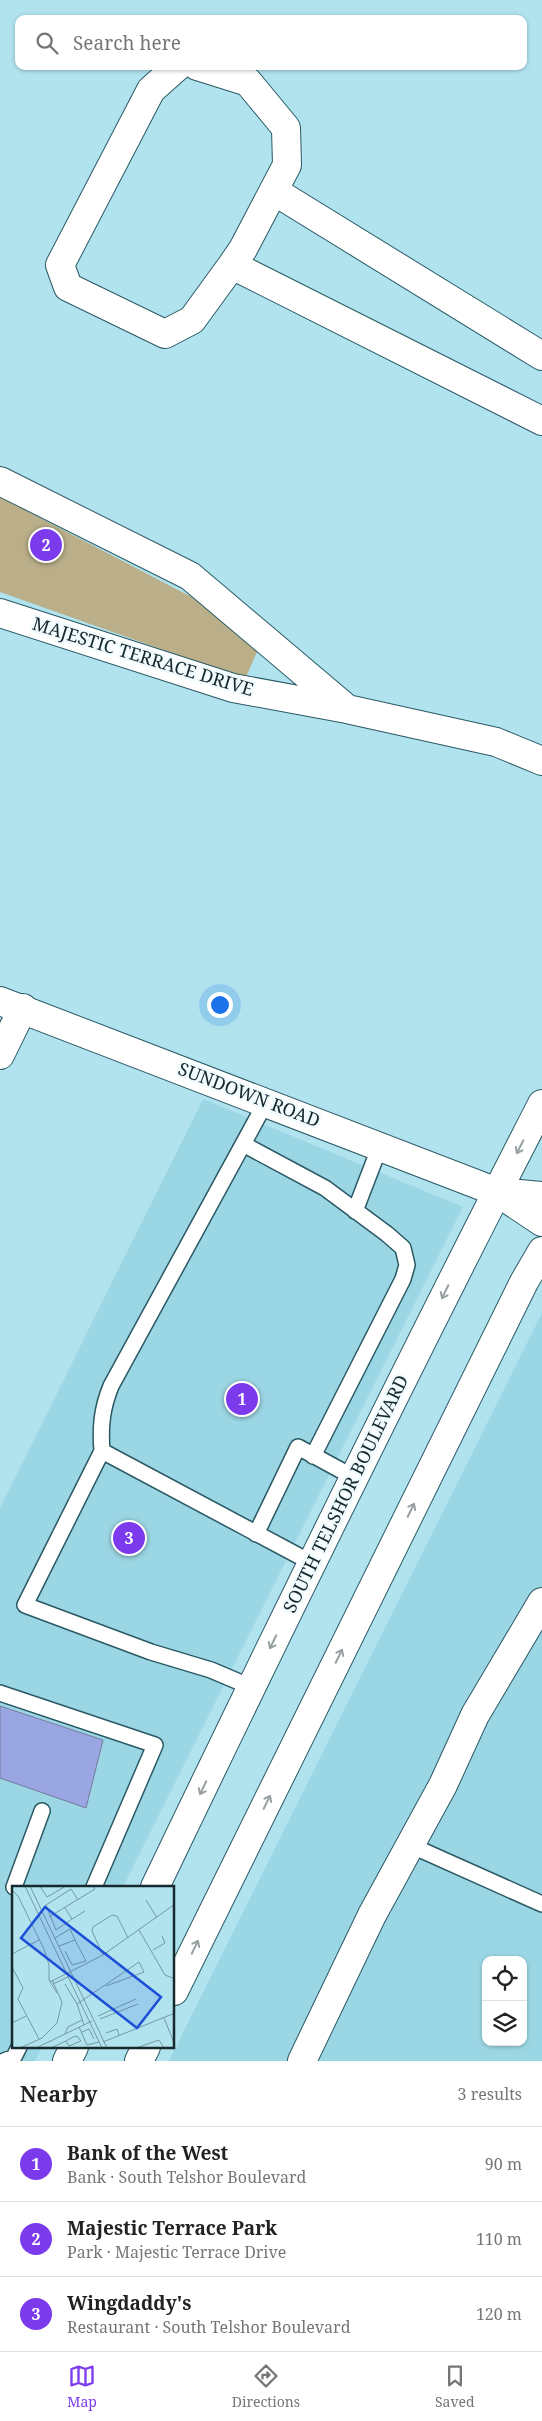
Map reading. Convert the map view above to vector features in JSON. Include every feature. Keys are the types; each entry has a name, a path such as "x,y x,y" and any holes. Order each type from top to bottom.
{"street":[{"path":"174,70 151,90 60,265 68,287 165,334 192,320 232,265 287,165 286,128 248,82 210,70"},
{"path":"274,191 542,356"},
{"path":"232,265 542,420"},
{"name":"MAJESTIC TERRACE DRIVE","path":"0,482 190,576 346,709"},
{"name":"MAJESTIC TERRACE DRIVE","path":"0,613 233,688 346,709 496,742 542,761"},
{"path":"0,1055 12,1004"},
{"name":"SUNDOWN ROAD","path":"12,1004 497,1192 542,1222"},
{"name":"SOUTH TELSHOR BOULEVARD","path":"155,1886 470,1242 542,1104"},
{"name":"SUNDOWN ROAD","path":"497,1192 542,1196"},
{"path":"175,1986 524,1282 542,1251"},
{"path":"302,2061 372,1915 443,1785 475,1715 542,1602"},
{"path":"67,2061 74,2048"},
{"path":"139,2061 146,2048"}],"lane":[{"path":"251,1687 210,1670 150,1652 25,1605 102,1451 100,1430 103,1406 112,1386 266,1102"},
{"path":"243,1144 325,1188 355,1210 403,1248 407,1265 403,1279 313,1456"},
{"path":"355,1210 380,1146"},
{"path":"256,1534 298,1448 355,1478"},
{"path":"102,1451 312,1563"},
{"path":"0,1693 155,1744 94,1886"},
{"path":"15,1886 42,1811"},
{"path":"410,1845 542,1904"},
{"path":"4,2061 14,2057 18,2048"}],"shaded area":[{"path":"0,497 203,603 257,652 245,679 0,592"},
{"path":"203,1099 463,1207 124,1886 12,1886 12,2048 42,2048 35,2061 0,2061 0,1508"},
{"path":"542,1313 542,2061 169,2061"}],"building":[{"path":"0,1706 103,1740 86,1808 0,1778"}],"place":[{"name":"Majestic Terrace Park","path":"46,545"},
{"name":"Bank of the West","path":"242,1399"},
{"name":"Wingdaddy's","path":"129,1538"}]}
